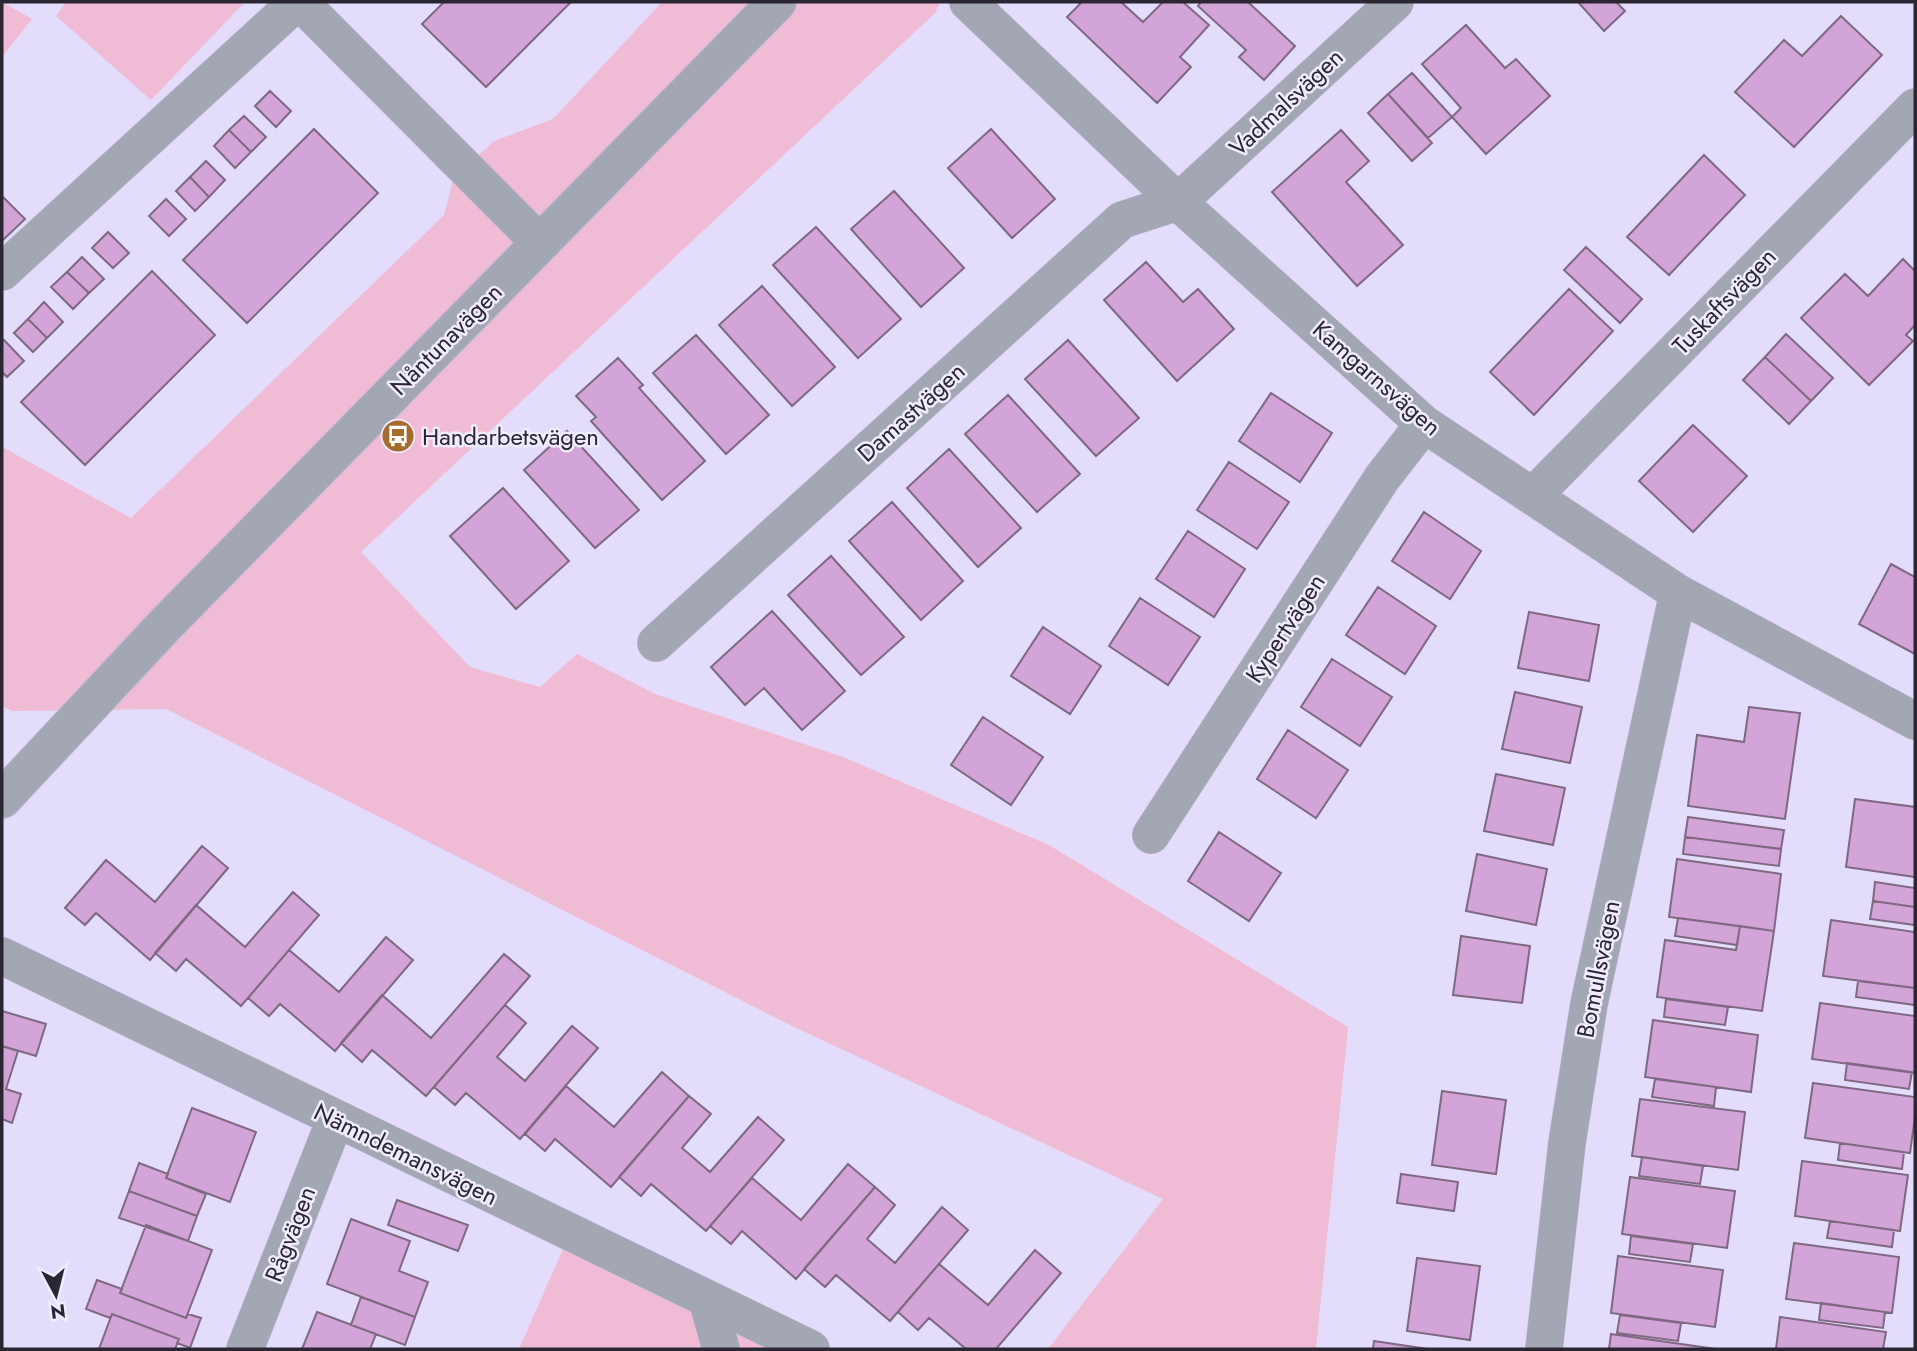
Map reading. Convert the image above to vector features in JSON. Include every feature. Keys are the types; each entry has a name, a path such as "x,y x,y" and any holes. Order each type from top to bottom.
{"street":[{"path":"2,272 299,2 540,243"},
{"name":"Nåntunavägen","path":"2,799 165,625 777,2"},
{"name":"Kamgarnsvägen","path":"968,2 1178,202 1424,424 1678,593 1915,721"},
{"name":"Vadmalsvägen","path":"1178,202 1395,2"},
{"name":"Tuskaftsvägen","path":"1534,495 1915,107"},
{"name":"Damastvägen","path":"656,643 1122,220 1178,202"},
{"name":"Kypertvägen","path":"1151,835 1382,478 1424,424"},
{"name":"Bomullsvägen","path":"1545,1349 1567,1143 1589,1004 1678,593"},
{"name":"Nämndemansvägen","path":"2,956 811,1349"},
{"name":"Rågvägen","path":"245,1349 335,1120"},
{"path":"707,1299 721,1349"}],"shaded area":[{"path":"2,2 32,19 2,57"},
{"path":"66,2 245,2 151,100 56,16"},
{"path":"662,2 940,2 935,13 361,552 470,667 540,687 577,654 655,694 843,757 1049,845 1348,1027 1316,1349 1048,1349 1163,1199 792,1026 166,709 12,711 2,706 2,447 131,518 444,215 454,177 494,141 553,119"},
{"path":"570,1233 811,1349 519,1349"}],"building":[{"path":"444,2 571,2 486,87 422,24"},
{"path":"1078,2 1121,2 1143,22 1163,2 1183,2 1209,25 1180,57 1191,67 1157,103 1067,17 1080,4"},
{"path":"1201,2 1248,2 1295,46 1264,80 1239,57 1246,50 1198,6"},
{"path":"1578,2 1616,2 1625,11 1604,31"},
{"path":"1841,16 1882,55 1794,147 1735,92 1784,40 1802,56"},
{"path":"1466,25 1505,68 1516,59 1550,96 1486,154 1452,117 1461,108 1422,64"},
{"path":"1412,73 1452,117 1428,138 1388,94"},
{"path":"270,91 291,111 276,127 255,106"},
{"path":"1388,94 1432,143 1412,161 1368,113"},
{"path":"244,116 266,137 251,152 229,130"},
{"path":"314,129 378,193 247,323 183,260"},
{"path":"991,129 1055,199 1012,238 948,168"},
{"path":"229,130 251,152 235,168 214,146"},
{"path":"1341,130 1369,161 1346,182 1403,245 1357,286 1272,192"},
{"path":"1704,155 1745,195 1669,275 1627,237"},
{"path":"206,161 225,180 209,197 190,177"},
{"path":"190,177 209,197 195,211 176,191"},
{"path":"894,191 964,268 921,307 851,229"},
{"path":"2,196 25,219 2,241"},
{"path":"166,199 186,219 169,236 149,216"},
{"path":"816,227 901,319 858,358 773,265"},
{"path":"108,232 129,253 113,268 92,248"},
{"path":"1586,247 1642,299 1620,323 1564,270"},
{"path":"82,257 104,279 89,293 67,272"},
{"path":"1903,259 1915,271 1915,325 1906,335 1913,341 1869,385 1801,318 1845,274 1868,296"},
{"path":"1146,262 1183,302 1198,289 1234,329 1177,381 1104,300"},
{"path":"152,271 215,335 85,465 21,402"},
{"path":"67,272 89,293 73,309 51,287"},
{"path":"762,286 835,367 792,406 719,325"},
{"path":"1569,289 1613,331 1534,415 1490,372"},
{"path":"44,302 63,322 47,338 28,319"},
{"path":"28,319 47,338 33,352 14,333"},
{"path":"1786,334 1833,378 1811,401 1765,357"},
{"path":"696,335 769,415 726,454 653,373"},
{"path":"4,340 24,361 7,377 2,372"},
{"path":"1068,340 1139,418 1096,456 1025,379"},
{"path":"1765,357 1811,401 1789,424 1743,380"},
{"path":"618,358 643,385 639,388 705,461 662,500 591,421 596,417 576,396"},
{"path":"1271,393 1332,433 1300,482 1239,441"},
{"path":"1008,395 1080,474 1037,512 965,434"},
{"path":"1693,425 1747,476 1693,532 1639,481"},
{"path":"567,431 639,510 595,548 524,470"},
{"path":"949,449 1021,528 978,567 907,488"},
{"path":"1229,462 1289,502 1257,549 1197,510"},
{"path":"503,488 569,561 516,609 450,536"},
{"path":"892,502 963,581 921,620 849,541"},
{"path":"1424,512 1481,551 1450,599 1392,561"},
{"path":"1188,531 1245,569 1214,617 1156,579"},
{"path":"831,556 904,637 861,675 788,595"},
{"path":"1891,564 1915,577 1915,654 1859,624"},
{"path":"1378,587 1436,626 1405,674 1346,635"},
{"path":"1140,598 1200,637 1168,685 1109,646"},
{"path":"772,611 845,691 802,730 764,688 745,705 711,667"},
{"path":"1529,612 1599,625 1589,681 1518,668"},
{"path":"1043,627 1101,666 1070,714 1011,676"},
{"path":"1332,659 1392,697 1360,746 1301,707"},
{"path":"1515,692 1582,707 1570,763 1502,749"},
{"path":"1749,707 1800,713 1785,819 1688,806 1697,735 1744,742"},
{"path":"983,717 1043,757 1011,805 951,765"},
{"path":"1288,730 1348,770 1316,818 1257,779"},
{"path":"1496,774 1565,788 1553,845 1484,831"},
{"path":"1855,799 1915,807 1915,877 1846,867"},
{"path":"1688,817 1784,830 1781,849 1685,837"},
{"path":"1219,832 1281,873 1249,921 1188,881"},
{"path":"1685,837 1781,849 1779,866 1683,854"},
{"path":"202,846 228,868 150,960 96,913 85,925 65,908 106,860 155,902"},
{"path":"1477,854 1547,869 1536,925 1466,911"},
{"path":"1677,859 1781,874 1774,931 1669,917"},
{"path":"1875,882 1915,888 1915,907 1873,901"},
{"path":"293,892 319,915 241,1006 186,959 176,971 155,953 196,905 245,947"},
{"path":"1873,901 1915,907 1915,925 1870,919"},
{"path":"1678,918 1740,926 1737,945 1675,936"},
{"path":"1831,920 1915,932 1915,988 1823,976"},
{"path":"1740,926 1774,931 1762,1011 1657,997 1665,940 1736,950"},
{"path":"1461,936 1530,946 1522,1003 1453,995"},
{"path":"386,937 413,960 335,1051 280,1004 269,1016 248,998 289,950 339,992"},
{"path":"504,954 530,976 426,1096 372,1050 362,1062 341,1043 382,995 431,1038"},
{"path":"1858,981 1915,988 1915,1005 1856,997"},
{"path":"1666,999 1728,1007 1725,1025 1664,1017"},
{"path":"1820,1003 1915,1016 1915,1073 1812,1059"},
{"path":"505,1005 526,1023 497,1057 525,1081 572,1026 598,1048 520,1139 466,1093 455,1105 434,1087"},
{"path":"2,1011 46,1024 36,1056 2,1046"},
{"path":"1653,1020 1758,1035 1751,1092 1645,1077"},
{"path":"2,1046 18,1051 6,1089 21,1094 12,1123 2,1119"},
{"path":"1847,1063 1912,1072 1909,1089 1845,1080"},
{"path":"662,1072 689,1096 611,1187 555,1139 545,1151 525,1134 566,1086 614,1127"},
{"path":"1655,1079 1716,1087 1714,1106 1652,1097"},
{"path":"1813,1083 1915,1097 1910,1153 1805,1138"},
{"path":"1442,1091 1506,1100 1496,1174 1432,1165"},
{"path":"689,1096 711,1114 682,1148 710,1172 758,1117 784,1140 706,1231 651,1184 641,1196 619,1177"},
{"path":"1640,1099 1745,1112 1738,1170 1632,1156"},
{"path":"192,1108 256,1132 230,1202 166,1178"},
{"path":"1840,1143 1904,1152 1902,1169 1838,1160"},
{"path":"1642,1157 1703,1166 1700,1184 1639,1176"},
{"path":"1802,1161 1908,1175 1900,1231 1795,1216"},
{"path":"139,1163 168,1174 166,1178 206,1194 197,1216 129,1191"},
{"path":"848,1164 875,1187 796,1279 742,1231 731,1244 710,1226 752,1178 801,1220"},
{"path":"1401,1174 1458,1182 1454,1211 1397,1203"},
{"path":"1630,1177 1735,1191 1727,1248 1622,1234"},
{"path":"875,1187 895,1205 867,1239 895,1263 942,1207 968,1230 890,1321 836,1275 825,1287 804,1269"},
{"path":"129,1191 197,1216 188,1241 119,1218"},
{"path":"397,1200 468,1225 458,1251 388,1225"},
{"path":"351,1219 410,1241 399,1271 428,1282 415,1317 327,1284"},
{"path":"1830,1221 1894,1230 1892,1247 1827,1238"},
{"path":"146,1225 212,1250 186,1318 120,1293"},
{"path":"1631,1236 1693,1244 1690,1262 1629,1254"},
{"path":"1794,1243 1899,1257 1892,1313 1786,1299"},
{"path":"1035,1250 1061,1273 996,1349 966,1349 929,1318 918,1330 898,1312 939,1264 988,1305"},
{"path":"1618,1256 1723,1270 1715,1327 1611,1313"},
{"path":"1417,1258 1480,1266 1470,1340 1407,1331"},
{"path":"97,1280 122,1289 120,1293 186,1318 188,1314 201,1318 190,1348 177,1343 179,1339 112,1314 110,1318 86,1309"},
{"path":"361,1297 415,1317 405,1345 351,1325"},
{"path":"1821,1303 1885,1312 1883,1328 1819,1320"},
{"path":"317,1312 376,1334 370,1349 302,1349"},
{"path":"112,1314 179,1339 175,1349 99,1349"},
{"path":"1620,1315 1681,1323 1678,1341 1617,1333"},
{"path":"1780,1317 1886,1332 1883,1349 1776,1349"},
{"path":"1611,1334 1716,1349 1609,1349"},
{"path":"1374,1341 1428,1349 1373,1349"}],"place":[{"name":"Handarbetsvägen","path":"398,436"}]}
